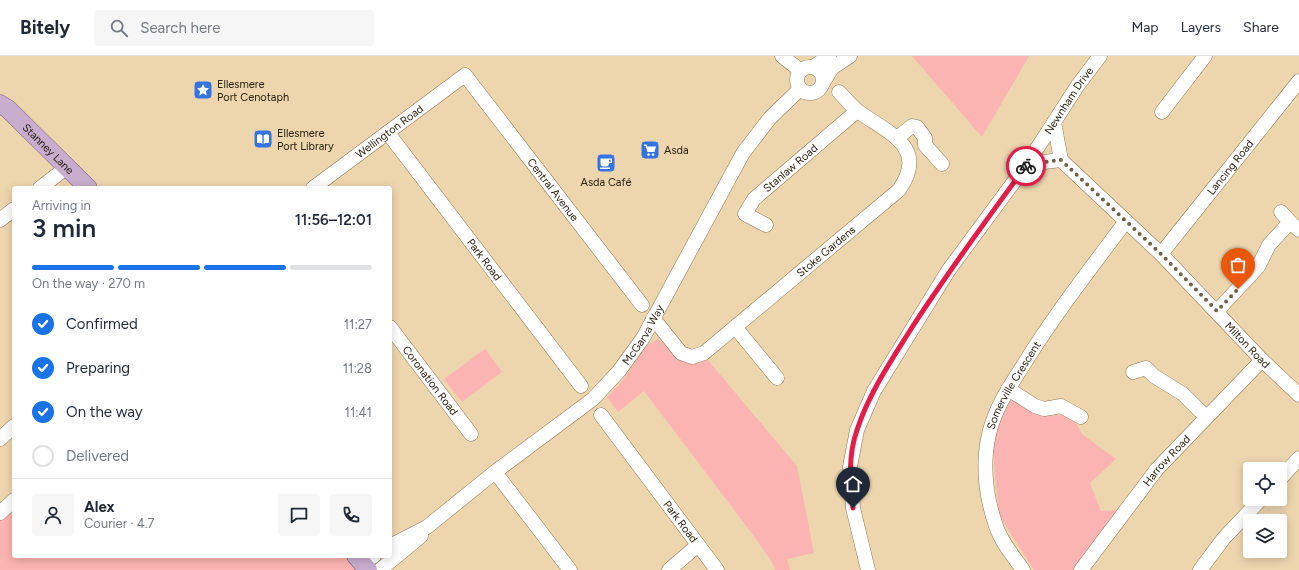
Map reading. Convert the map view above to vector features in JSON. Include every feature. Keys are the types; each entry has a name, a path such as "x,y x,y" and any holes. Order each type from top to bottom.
{"main road":[{"name":"Stanney Lane","path":"3,103 66,168 86,186"},
{"path":"66,168 80,186"}],"street":[{"path":"782,56 822,75 823,83"},
{"path":"828,56 807,69 796,81 799,90 810,94 814,93 821,87 832,68 850,56"},
{"name":"Newnham Drive","path":"868,570 853,508 850,467 857,430 874,391 889,364 944,278 1028,164 1078,85 1100,56"},
{"path":"1162,112 1205,56"},
{"name":"Wellington Road","path":"316,186 465,75"},
{"name":"Central Avenue","path":"465,75 642,305"},
{"name":"Lancing Road","path":"1161,254 1299,81"},
{"name":"McGarva Way","path":"392,545 426,527 495,472 593,399 619,371 643,338 743,153 770,118 799,90"},
{"name":"Stoke Gardens","path":"653,318 681,353 692,357 704,353 899,190 907,179 910,166 906,151 897,138 857,111 839,92"},
{"name":"Stanlaw Road","path":"766,225 746,214 754,199 857,111"},
{"path":"1028,164 1061,160 1054,122"},
{"path":"897,138 912,126 917,127 925,138 925,145 942,164"},
{"name":"Park Road","path":"388,133 581,386"},
{"name":"Milton Road","path":"1061,160 1161,254 1217,311 1262,360 1299,395"},
{"path":"43,186 66,168"},
{"path":"0,220 12,211"},
{"name":"Somerville Crescent","path":"1024,570 997,528 988,495 986,450 989,432 997,409 1008,389 1070,295 1126,221"},
{"path":"1217,311 1258,267 1269,245 1290,221"},
{"path":"735,327 777,378"},
{"name":"Coronation Road","path":"392,330 471,434"},
{"name":"Harrow Road","path":"1081,570 1157,469 1262,360"},
{"path":"1143,365 1154,376 1183,394 1206,417"},
{"path":"1008,389 1035,406 1044,409 1061,401 1081,417"},
{"name":"Park Road","path":"601,415 717,570"},
{"path":"0,439 12,428"},
{"path":"1287,471 1299,458"},
{"path":"495,472 570,570"},
{"path":"1200,570 1224,538 1254,506"},
{"name":"McGarva Way","path":"380,570 418,540 426,527"},
{"path":"669,570 698,545"}],"shaded area":[{"path":"912,56 1029,56 982,137"},
{"path":"658,339 673,353 707,359 797,466 814,553 787,559 790,570 775,570 772,562 750,531 644,391 618,412 607,397 623,380 646,346"},
{"path":"485,349 502,372 462,402 444,379"},
{"path":"1011,399 1045,416 1063,415 1074,420 1082,434 1116,459 1090,483 1101,511 1117,510 1074,570 1034,570 999,515 994,464 994,439 999,424"},
{"path":"12,507 12,558 350,558 359,570 0,570 0,518"}],"way so far":[{"path":"1026,166 1028,164 1061,160 1161,254 1217,311 1238,289"}],"place":[{"name":"Ellesmere Port Cenotaph","path":"203,90"},
{"name":"Ellesmere Port Library","path":"263,139"},
{"name":"Asda","path":"650,150"},
{"name":"Asda Café","path":"606,163"}],"route":[{"path":"853,508 850,467 853,444 857,430 874,391 889,364 948,271 1026,166"}]}
